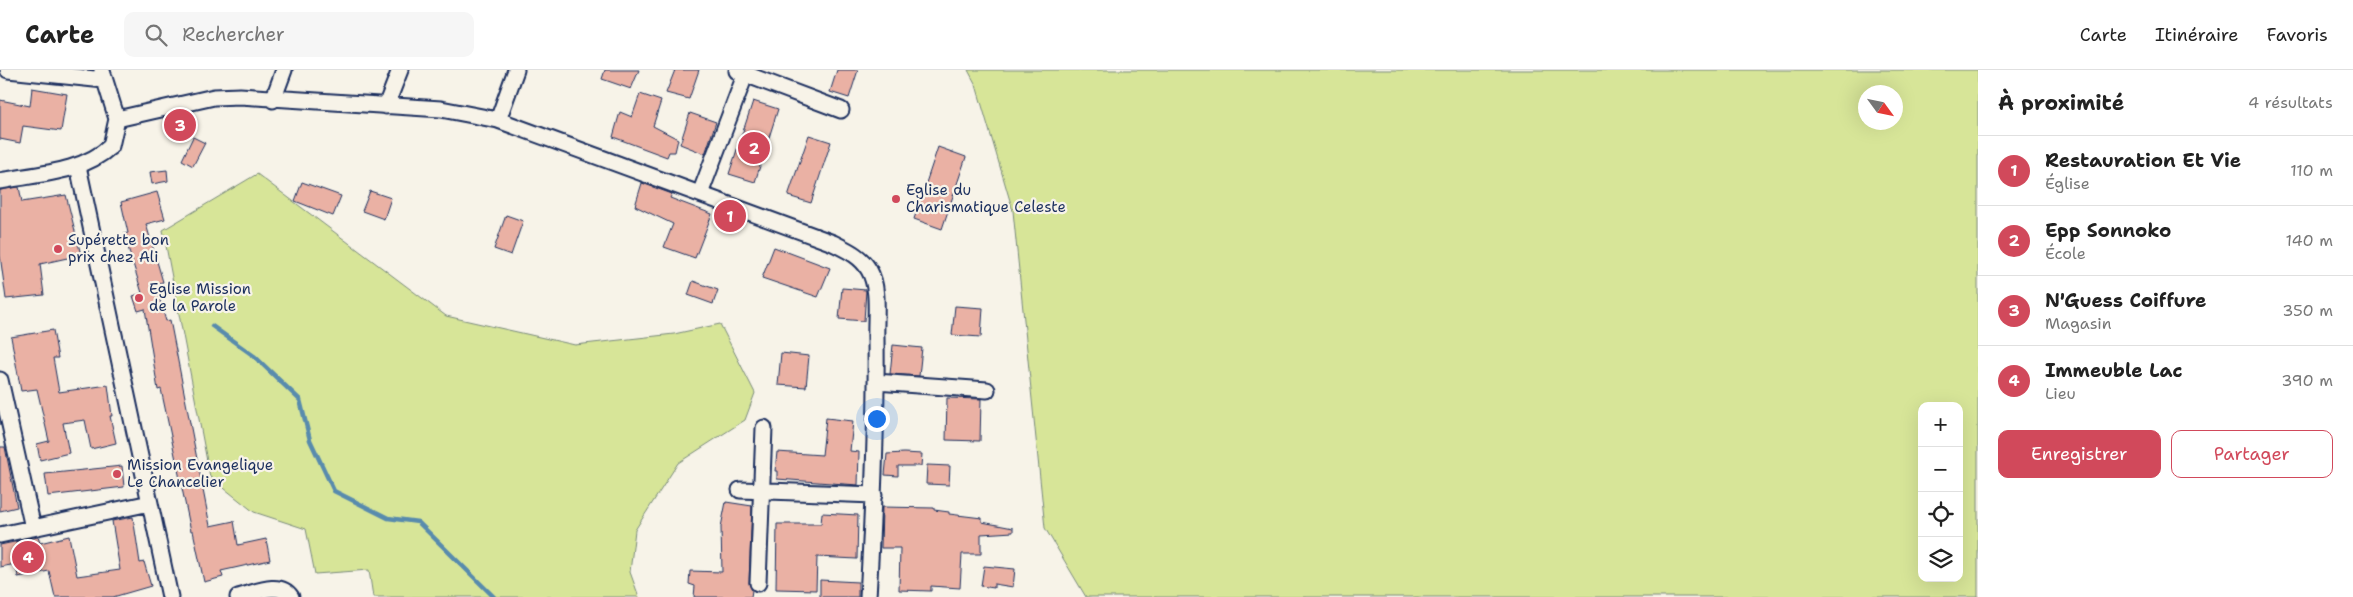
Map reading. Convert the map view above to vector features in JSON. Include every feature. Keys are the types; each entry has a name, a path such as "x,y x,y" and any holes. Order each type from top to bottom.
{"street":[{"path":"0,181 78,166 98,156 111,146 117,119 103,75 8,70"},
{"path":"273,100 284,70"},
{"path":"386,106 400,70"},
{"path":"498,120 516,70"},
{"path":"700,194 743,71 841,110"},
{"path":"117,119 214,96 441,109 498,120 833,243 856,255 869,270 875,288 874,495 868,597"},
{"path":"78,166 170,597"},
{"path":"0,380 33,528"},
{"path":"876,382 987,390"},
{"path":"758,583 764,428"},
{"path":"740,490 874,495"},
{"path":"0,535 150,503"},
{"path":"238,597 276,588 288,592 291,597"}],"green space":[{"path":"968,70 1978,70 1978,597 1086,597 1045,528 1013,211 976,85"},
{"path":"257,174 446,316 575,345 674,334 720,324 755,393 745,420 678,463 635,530 630,572 639,597 373,597 369,570 315,574 306,529 254,512 210,477 163,230"}],"building":[{"path":"605,70 639,70 631,89 602,79"},
{"path":"675,70 699,70 689,99 666,93"},
{"path":"837,70 858,70 849,98 830,92"},
{"path":"32,88 67,94 61,131 23,126 20,143 0,139 0,100 30,106"},
{"path":"640,94 661,101 653,126 678,139 675,152 669,152 667,157 613,137 620,112 632,117"},
{"path":"753,101 778,109 755,182 729,174"},
{"path":"690,113 716,122 705,154 680,144"},
{"path":"809,135 831,142 811,203 788,196"},
{"path":"193,137 205,143 193,166 182,160"},
{"path":"938,147 966,157 942,229 914,219"},
{"path":"167,170 168,181 152,184 150,172"},
{"path":"302,182 341,196 333,216 295,201"},
{"path":"642,183 672,194 670,198 712,214 695,258 664,247 673,224 635,206"},
{"path":"19,187 22,202 66,195 81,255 40,264 44,295 6,299 0,255 0,190"},
{"path":"370,191 391,198 384,219 362,211"},
{"path":"157,192 165,219 146,224 163,282 155,284 166,321 170,320 210,526 234,521 238,545 266,539 270,560 221,571 223,577 204,582 193,531 191,531 161,389 158,390 145,309 138,311 133,296 142,293 124,234 128,233 121,202"},
{"path":"506,215 523,221 511,255 494,249"},
{"path":"774,247 830,268 818,297 762,278"},
{"path":"693,281 718,290 713,304 688,295"},
{"path":"842,288 866,290 864,321 839,319"},
{"path":"955,306 983,308 981,337 952,335"},
{"path":"53,330 58,358 53,358 59,392 108,385 112,416 110,416 116,443 91,449 85,420 63,423 69,453 40,460 37,444 49,441 37,389 21,391 11,337"},
{"path":"893,345 922,348 919,376 890,374"},
{"path":"781,353 809,356 806,387 778,385"},
{"path":"947,398 981,399 980,441 946,440"},
{"path":"826,418 853,421 850,451 859,452 858,485 777,479 777,471 775,471 777,452 822,455"},
{"path":"0,447 5,447 17,507 0,511"},
{"path":"887,454 922,454 921,466 898,466 898,476 885,475"},
{"path":"927,465 950,466 949,485 926,484"},
{"path":"122,466 124,487 48,496 45,474"},
{"path":"726,502 752,506 749,583 752,590 751,597 694,597 695,586 689,584 690,571 722,572 721,527"},
{"path":"882,507 934,508 934,510 949,512 949,514 982,518 982,522 1013,528 1013,532 981,534 981,554 962,554 960,588 931,586 931,591 899,590 900,548 881,548"},
{"path":"822,513 858,515 857,559 817,557 816,590 776,589 777,524 821,524"},
{"path":"133,517 140,563 144,562 151,586 113,597 55,597 49,571 18,577 16,564 0,567 0,545 38,537 40,543 69,536 77,576 120,570 112,521"},
{"path":"984,566 1015,569 1013,587 994,584 994,588 981,586"},
{"path":"820,580 858,582 858,597 820,597"}],"waterway":[{"path":"212,326 254,356 300,400 310,440 334,491 388,518 418,522 494,597"}],"place":[{"name":"N'Guess Coiffure","path":"180,125"},
{"name":"Epp Sonnoko","path":"754,148"},
{"name":"Eglise du Charismatique Celeste","path":"896,199"},
{"name":"Restauration Et Vie","path":"730,216"},
{"name":"Supérette bon prix chez Ali","path":"58,249"},
{"name":"Eglise Mission de la Parole","path":"139,298"},
{"name":"Mission Evangelique Le Chancelier","path":"117,474"},
{"name":"Immeuble Lac","path":"28,557"}]}
